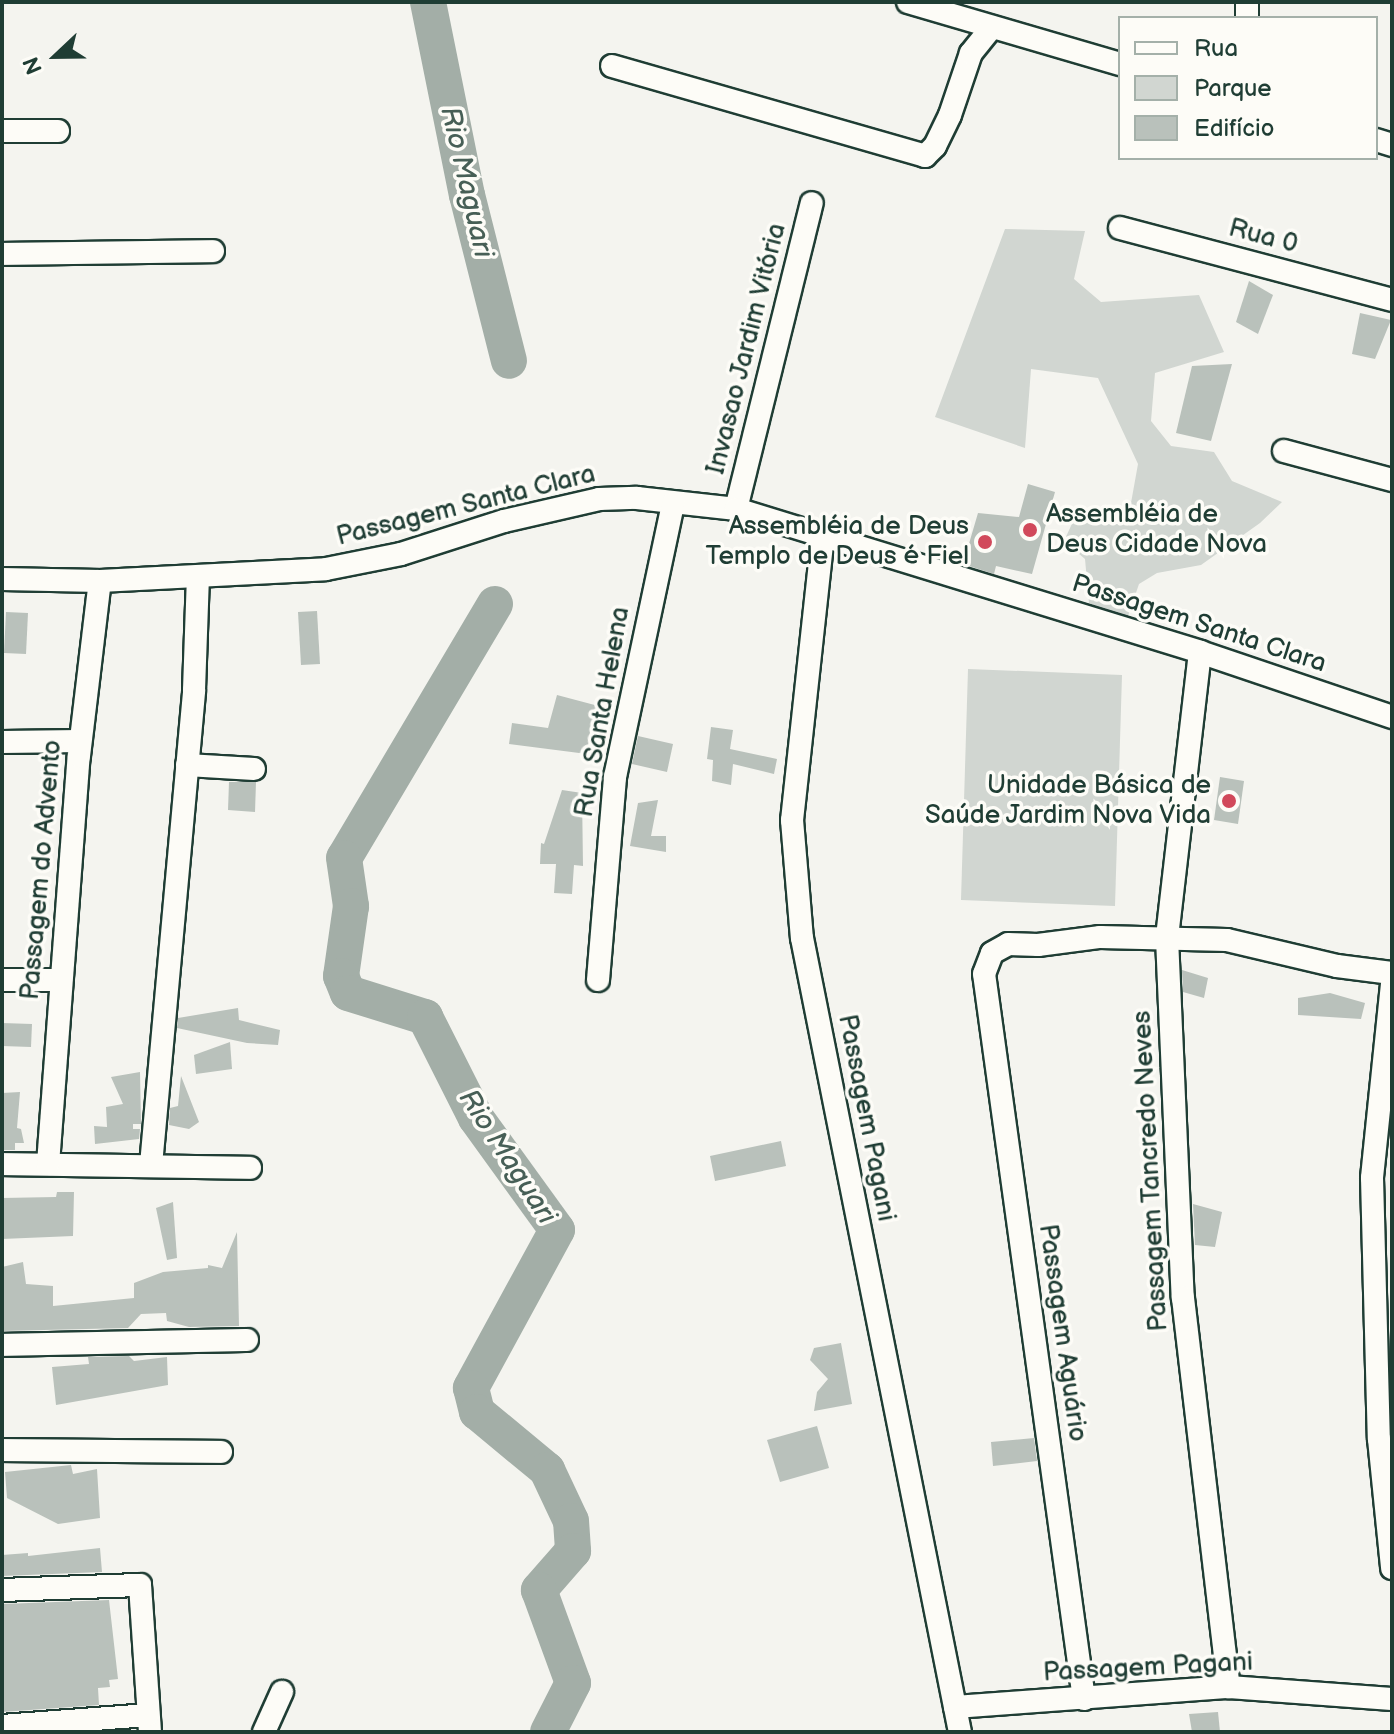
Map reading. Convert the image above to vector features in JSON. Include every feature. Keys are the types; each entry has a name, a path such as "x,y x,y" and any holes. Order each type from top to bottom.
{"street":[{"path":"908,2 1118,63"},
{"path":"612,66 925,156 935,146 950,115 971,53 992,27"},
{"path":"2,131 58,131"},
{"name":"Invasao Jardim Vitória","path":"736,509 812,203"},
{"name":"Rua 0","path":"1120,228 1392,300"},
{"path":"2,254 213,251"},
{"path":"1284,451 1392,480"},
{"name":"Passagem Santa Clara","path":"2,579 100,581 326,569 401,554 504,521 599,499 637,498 736,509 1200,652 1392,717"},
{"name":"Rua Santa Helena","path":"598,980 615,777 673,503"},
{"name":"Passagem Pagani","path":"823,535 792,820 802,938 960,1732"},
{"path":"151,1165 194,690 198,577"},
{"name":"Passagem do Advento","path":"48,1164 80,741 100,581"},
{"name":"Passagem Tancredo Neves","path":"1200,652 1167,938 1183,1298 1229,1687"},
{"path":"2,742 80,741"},
{"path":"187,765 254,769"},
{"name":"Passagem Aguário","path":"1084,1699 984,974 992,953 1008,944 1100,937 1167,938"},
{"path":"1167,938 1227,940 1337,966 1392,973"},
{"path":"2,980 61,980"},
{"path":"1392,984 1372,1178 1379,1439 1392,1568"},
{"path":"2,1164 250,1168"},
{"path":"2,1345 247,1340"},
{"path":"2,1450 221,1452"},
{"path":"2,1590 140,1585 149,1724 2,1726"},
{"name":"Passagem Pagani","path":"955,1707 1229,1687 1392,1699"},
{"path":"264,1732 282,1692"}],"green space":[{"path":"1005,229 1085,231 1074,279 1101,302 1199,295 1224,352 1155,373 1151,421 1171,446 1214,452 1232,481 1282,502 1260,523 1201,565 1157,573 1139,584 1127,619 1089,603 1085,559 1064,541 1076,515 1129,514 1138,464 1098,378 1031,369 1025,448 935,417"},
{"path":"968,669 1122,675 1115,906 961,900"}],"building":[{"path":"1249,281 1273,295 1258,334 1236,322"},
{"path":"1360,313 1391,320 1375,359 1352,354"},
{"path":"1232,364 1211,441 1176,433 1192,366"},
{"path":"1028,484 1055,492 1032,574 996,566 994,574 963,564 978,513 1019,517"},
{"path":"317,611 320,664 301,665 298,612"},
{"path":"6,612 28,613 26,654 4,653"},
{"path":"557,695 606,708 600,727 591,725 587,754 509,744 512,723 548,728"},
{"path":"711,727 733,730 730,749 777,759 774,774 733,764 731,785 712,781 713,760 707,759"},
{"path":"638,736 673,744 667,772 632,764"},
{"name":"Unidade Básica de Saúde Jardim Nova Vida","path":"1220,777 1244,781 1238,824 1214,820"},
{"path":"229,782 256,782 255,812 228,810"},
{"path":"562,790 582,793 583,866 574,865 572,894 554,893 556,864 540,864 541,843 544,844"},
{"path":"658,800 651,836 666,836 666,852 630,846 638,803"},
{"path":"1182,970 1208,978 1204,998 1183,992"},
{"path":"1330,993 1365,1003 1361,1019 1298,1015 1298,998"},
{"path":"238,1008 239,1020 280,1030 278,1045 247,1043 177,1028 178,1018"},
{"path":"2,1023 32,1024 31,1047 2,1046"},
{"path":"230,1042 232,1069 196,1074 194,1055"},
{"path":"140,1072 141,1124 133,1124 133,1129 140,1129 139,1139 95,1144 94,1126 107,1127 106,1107 123,1104 111,1077"},
{"path":"181,1076 199,1122 189,1129 169,1125 170,1108 178,1106"},
{"path":"20,1092 17,1128 21,1129 24,1143 15,1143 15,1150 2,1150 2,1093"},
{"path":"781,1141 786,1166 715,1181 710,1156"},
{"path":"57,1192 74,1192 73,1236 2,1239 2,1198 56,1197"},
{"path":"173,1202 177,1258 167,1260 156,1208"},
{"path":"1193,1204 1222,1212 1215,1247 1195,1245"},
{"path":"237,1232 239,1326 189,1327 167,1321 166,1313 141,1314 128,1328 2,1331 2,1267 23,1262 26,1284 53,1286 53,1306 134,1298 134,1283 163,1272 208,1268 208,1265 222,1268"},
{"path":"841,1343 852,1404 814,1411 817,1392 828,1379 810,1360 814,1348"},
{"path":"129,1356 134,1361 167,1357 168,1385 56,1405 52,1367 89,1364 88,1357"},
{"path":"817,1426 829,1468 780,1482 767,1440"},
{"path":"1034,1438 1037,1461 993,1466 991,1442"},
{"path":"71,1465 73,1474 97,1469 100,1518 58,1524 7,1498 5,1472"},
{"path":"100,1548 102,1572 2,1576 2,1555 28,1553 28,1556"},
{"path":"109,1600 118,1679 109,1680 110,1687 98,1688 99,1705 2,1712 2,1604"},
{"path":"1218,1712 1220,1732 1192,1732 1189,1714"}],"waterway":[{"name":"Rio Maguari","path":"428,2 467,195 509,361"},
{"name":"Rio Maguari","path":"495,604 344,858 351,906 341,976 348,993 425,1017 476,1118 557,1230 471,1388 477,1412 547,1470 571,1521 573,1551 539,1590 573,1683 548,1732"}],"place":[{"name":"Assembléia de Deus Cidade Nova","path":"1030,530"},
{"name":"Assembléia de Deus Templo de Deus é Fiel","path":"985,542"},
{"name":"Unidade Básica de Saúde Jardim Nova Vida","path":"1229,801"}]}
